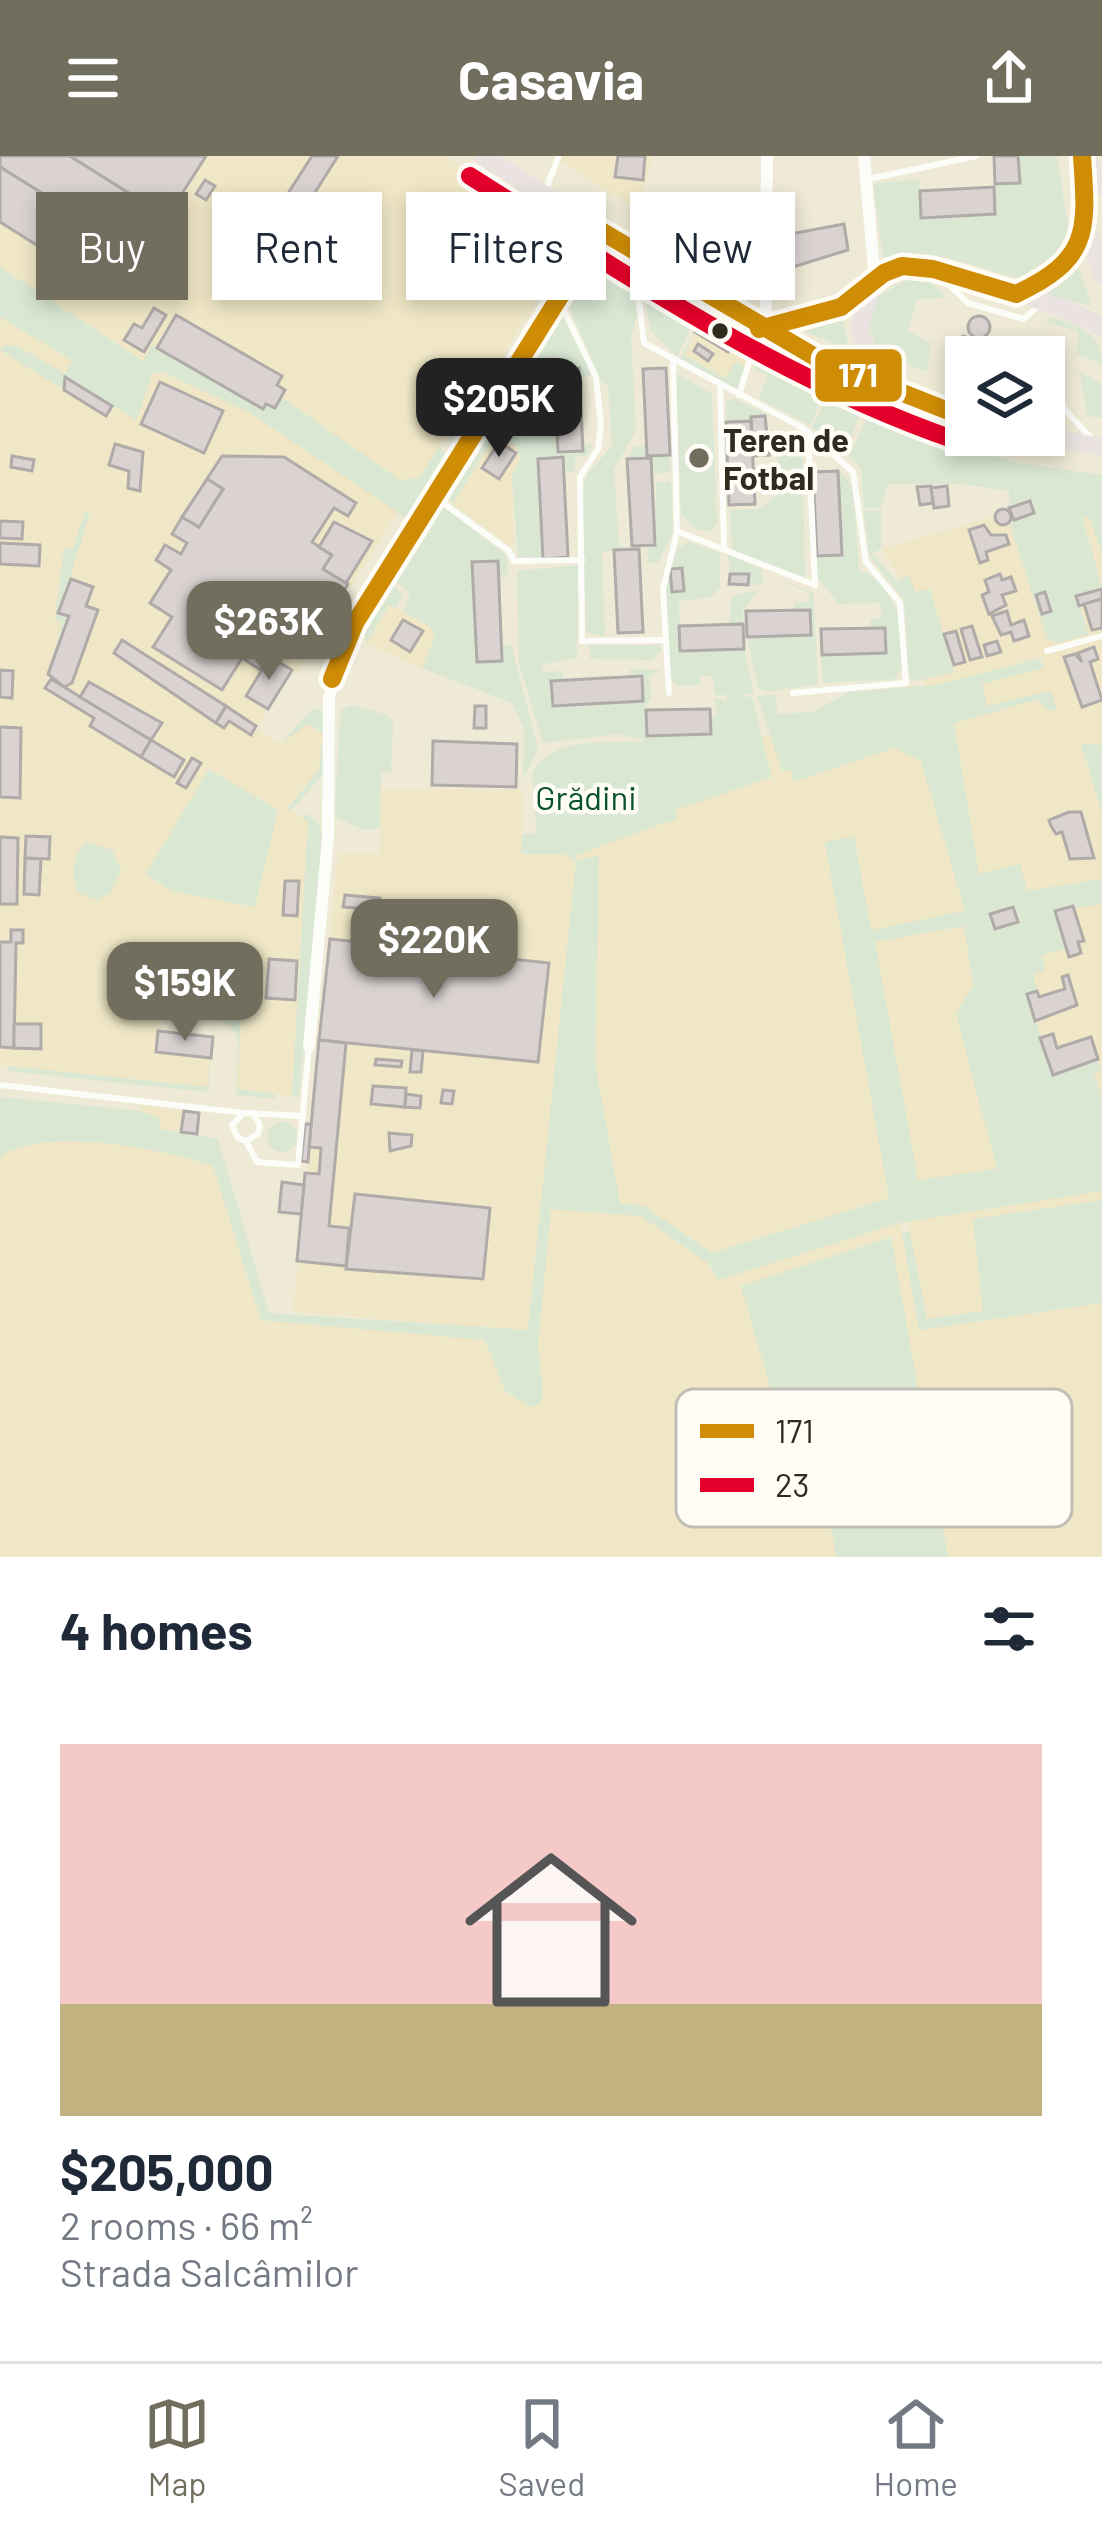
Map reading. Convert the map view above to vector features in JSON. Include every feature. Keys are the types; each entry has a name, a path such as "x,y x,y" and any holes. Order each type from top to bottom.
{"main road":[{"path":"483,156 541,192"},
{"path":"1084,156 1102,187"},
{"path":"1084,156 1088,225 1102,275"},
{"path":"1016,294 1058,270 1088,225"},
{"path":"759,329 815,318 842,307 902,266 933,269 1016,294 1102,327"},
{"path":"875,281 859,329 869,362 886,392"},
{"path":"713,300 759,329 886,392 945,412"},
{"path":"1065,441 1100,447"}],"street":[{"path":"759,329 766,308 767,156"},
{"path":"864,156 875,281"},
{"path":"310,1046 328,838 332,679 356,622 557,300"}],"lane":[{"path":"545,192 559,156"},
{"path":"865,180 976,156"},
{"path":"933,269 968,303 1024,319 1042,303"},
{"path":"559,300 586,352 599,392 600,445 580,477 581,641 666,640"},
{"path":"639,300 644,343 808,431 853,472 866,562 900,603 906,683 793,693"},
{"path":"740,394 759,329"},
{"path":"669,693 663,573 677,532 673,360"},
{"path":"720,385 724,548"},
{"path":"932,408 945,400"},
{"path":"1065,410 1100,447"},
{"path":"677,532 815,585 808,431"},
{"path":"434,496 508,551 514,561 582,560"},
{"path":"1047,651 1102,636"},
{"path":"216,1111 238,1138 247,1141 257,1162 298,1165 310,1046"},
{"path":"0,1085 303,1117"},
{"path":"232,1126 248,1114"},
{"path":"247,1141 260,1130 248,1114"}],"shaded area":[{"path":"0,156 444,156 501,192 406,192 406,300 537,300 296,673 270,657 247,697 268,709 255,729 281,744 307,724 323,733 319,770 287,808 308,821 292,1096 237,1089 241,1015 162,1005 156,1052 211,1058 208,1087 0,1065"},
{"path":"552,156 652,156 643,192 630,192 630,205"},
{"path":"700,325 709,331 712,327 750,354 745,367 725,378 684,354"},
{"path":"496,433 518,447 520,459 512,477 514,549 453,504"},
{"path":"1009,491 1102,509 1102,1280 1089,1296 927,1319 903,1194 712,1253 644,1206 543,1196 528,1331 293,1312 308,1163 301,1161 305,1124 311,1123 338,854 380,854 381,789 523,790 522,854 585,774 715,751 923,686 909,590 881,549 994,517 1009,504"},
{"path":"389,605 431,627 435,639 422,668 366,644"},
{"path":"141,1105 199,1113 197,1134 160,1129 160,1119 141,1111"},
{"path":"0,1129 207,1146 261,1320 538,1344 550,1209 641,1216 709,1264 897,1205 919,1330 1102,1303 1102,1557 0,1557"}],"green space":[{"path":"1018,156 1057,156 1068,226 1056,261 1026,280 944,257 883,257 873,184 919,179 921,217 994,214 995,184 1019,183"},
{"path":"606,262 629,275 630,300 637,317 631,335 636,430 614,469 619,546 639,549 602,552 605,636 586,632 582,490 588,473 612,446 608,385 601,382 569,306 573,300 606,300"},
{"path":"1077,263 1092,306 1044,295 1043,288"},
{"path":"0,267 36,291 36,300 50,300 143,361 152,345 263,409 266,404 275,408 281,397 400,480 419,478 439,446 448,457 409,520 249,412 162,372 152,374 136,420 66,378 64,390 0,350 4,345 17,346 65,374 72,360 0,317"},
{"path":"911,277 926,277 947,298 917,299 908,331 931,343 927,372 878,353 869,326 878,297"},
{"path":"645,300 664,300 695,319 677,357 650,330"},
{"path":"562,315 592,375 579,377 578,368 554,369 558,451 582,451 583,442 593,446 586,456 575,457 575,471 564,472 563,457 538,459 543,559 518,558 512,476 520,459 517,447 496,433 453,504 444,492 555,317"},
{"path":"842,315 848,342 842,347 801,330"},
{"path":"1051,317 1093,337 1102,364 1077,354 1078,332 1042,320"},
{"path":"699,321 684,355 724,378 736,362 745,367 737,389 680,359"},
{"path":"758,359 822,398 810,425 759,399 768,375 755,369"},
{"path":"1070,366 1102,384 1102,418 1087,416 1080,373"},
{"path":"676,373 712,394 717,523 711,531 697,530 681,514"},
{"path":"732,398 765,416 726,422 726,402"},
{"path":"826,400 859,416 845,453 812,427"},
{"path":"866,419 945,442 945,456 993,456 1102,475 1102,553 1089,517 1083,518 1102,589 1076,596 1089,634 1056,643 1047,638 1009,522 1034,513 1030,501 1001,511 1009,504 1009,491 960,484 888,484 881,508 864,508 861,468 849,456"},
{"path":"646,445 647,456 670,455 671,472 652,474 650,458 627,459 634,447"},
{"path":"778,453 803,455 803,474 775,494"},
{"path":"836,467 853,486 859,570 883,588 899,618 904,651 895,679 823,683 821,655 886,653 885,629 871,628 870,620 882,618 880,603 839,604 817,577 814,556 842,554"},
{"path":"803,477 805,578 732,550 730,510 758,509"},
{"path":"671,481 673,533 658,563 648,563 648,545 655,544 656,482"},
{"path":"438,502 506,555 508,577 498,577 497,561 472,562 477,661 502,661 502,645 511,645 538,749 523,779 524,729 512,703 422,668 434,639 431,627 403,612 410,594 391,577"},
{"path":"85,511 90,512 59,612 69,616 48,674 62,624 55,620 64,549 73,548"},
{"path":"864,511 881,511 881,549 872,553 896,581 909,575 915,592 930,589 954,672 916,681 909,678 904,600 869,555"},
{"name":"Grădini","path":"690,542 720,553 720,588 711,597 679,601 680,650 744,649 754,693 737,696 752,697 772,777 675,810 678,818 576,855 577,860 599,856 595,1063 620,1203 644,1206 712,1253 889,1198 825,842 854,836 871,930 965,911 921,761 894,748 794,782 791,770 782,771 757,696 776,695 777,714 813,712 849,692 936,685 1040,658 1044,668 982,684 987,706 1050,691 1057,709 1050,711 1036,700 954,723 979,874 1020,864 1027,891 1102,879 1102,904 1056,911 1066,948 1042,955 1045,970 1033,974 1037,991 1027,994 1053,1074 1098,1059 1101,1070 1094,1073 1102,1099 1102,1191 899,1223 718,1280 709,1264 641,1216 551,1209 538,1345 543,1392 539,1404 531,1407 505,1391 485,1340 261,1320 213,1166 135,1147 74,1141 20,1148 0,1157 0,1097 141,1111 160,1119 160,1129 218,1139 269,1313 528,1330 576,861 563,854 521,854 522,834 537,833 532,773 555,751 569,746 647,741 618,734 543,743 519,663 517,571 579,565 577,658 543,664 543,672 563,671 563,680 552,681 553,706 642,701 642,677 630,677 630,669 661,670 650,676 651,699 644,710 717,718 714,698 727,701 726,695 715,695 713,676 700,676 700,685 676,685 670,678 665,601 678,549","holes":["964,926 973,985 956,1014 997,1169 918,1180 875,942"]},
{"path":"728,554 762,570 763,583 749,586 748,575 730,574"},
{"path":"784,581 813,592 818,684 769,692 758,688 747,637 810,635 810,610 794,610 794,603 809,602 809,593"},
{"path":"388,582 403,594 396,608 389,605 366,644 364,623"},
{"path":"758,590 743,611 743,624 729,624 732,596"},
{"path":"590,645 659,645 661,651 652,660 590,659"},
{"path":"352,705 387,715 393,722 391,772 381,773 380,828 364,830 337,818 335,812 340,716 342,709"},
{"path":"312,709 325,711 324,773 291,811 287,809 319,770 323,733 307,724 281,744"},
{"path":"1081,744 1102,745 1102,812"},
{"path":"209,769 278,810 255,907 172,891 146,874"},
{"path":"307,814 318,823 324,842 299,1097 292,1096 308,821 300,816"},
{"path":"86,842 112,850 121,870 111,892 97,900 79,893 74,880 76,860"},
{"path":"161,1005 241,1015 237,1089 275,1094 275,1099 236,1095 238,1037 229,1024 207,1018 207,1012 197,1011 196,1018 161,1010"},
{"path":"211,1050 208,1092 7,1071 8,1066 207,1087"},
{"path":"282,1122 293,1126 297,1137 293,1148 282,1152 271,1148 267,1137 271,1126"},
{"path":"1102,1200 1102,1303 919,1330 902,1233 910,1232 927,1319 983,1311 973,1219"},
{"path":"891,1237 918,1389 771,1389 741,1286"},
{"path":"831,1527 943,1527 948,1557 836,1557"}],"building":[{"path":"0,156 70,156 127,192 40,192 0,167"},
{"path":"70,156 206,156 183,192 127,192"},
{"path":"312,156 338,156 315,192 289,192"},
{"path":"618,156 645,156 643,180 615,177"},
{"path":"994,156 1018,156 1020,183 995,184"},
{"path":"0,167 40,192 36,192 36,245 0,222"},
{"path":"205,180 215,186 206,200 196,194"},
{"path":"994,187 995,214 921,218 920,191"},
{"path":"844,224 848,250 795,266 795,233"},
{"path":"154,308 166,315 144,352 124,340 134,324 142,328"},
{"path":"176,315 282,376 277,385 285,390 275,408 266,404 263,409 157,348"},
{"path":"971,319 987,319 987,335 971,335"},
{"path":"700,325 735,341 728,352 695,332"},
{"path":"698,344 713,354 708,361 694,351"},
{"path":"579,368 583,451 558,452 554,369"},
{"path":"666,368 670,455 647,456 643,369"},
{"path":"457,374 476,386 461,409 442,397"},
{"path":"65,377 112,406 106,416 64,390"},
{"path":"160,382 223,411 204,453 141,424"},
{"path":"765,416 769,455 753,456 751,417"},
{"path":"751,421 755,504 729,505 726,422"},
{"path":"499,442 516,453 499,479 482,468"},
{"path":"115,444 143,452 140,491 128,488 129,471 109,465"},
{"path":"12,456 34,460 32,471 11,467"},
{"path":"222,456 284,457 356,503 348,516 334,508 312,542 332,555 323,569 348,584 321,628 306,618 279,662 270,657 262,671 242,658 222,690 153,647 172,617 150,603 171,570 156,560 165,545 181,554 187,543 172,534 182,517 199,527 223,489 207,479"},
{"path":"563,457 568,557 543,559 538,459"},
{"path":"651,458 655,545 632,546 627,459"},
{"path":"838,471 842,555 817,556 813,472"},
{"path":"207,479 223,489 199,527 182,517"},
{"path":"931,486 933,503 920,505 917,487"},
{"path":"947,486 949,506 934,508 931,488"},
{"path":"1030,501 1034,513 1014,520 1009,508"},
{"path":"1003,509 1011,517 1003,525 995,517"},
{"path":"0,521 23,522 22,539 0,538"},
{"path":"334,522 372,541 346,583 323,569 332,555 319,547"},
{"path":"984,525 991,535 1006,535 1009,544 986,552 988,560 980,563 969,530"},
{"path":"0,543 40,545 39,566 0,564"},
{"path":"639,549 643,632 618,633 614,550"},
{"path":"498,561 502,661 477,662 472,562"},
{"path":"682,568 684,591 672,592 670,569"},
{"path":"730,574 749,574 748,585 729,584"},
{"path":"1000,574 1002,580 1011,577 1016,591 1002,595 1006,605 989,614 982,595 989,592 985,580"},
{"path":"71,579 93,587 86,606 98,610 72,683 64,687 48,674 69,616 58,613"},
{"path":"1102,589 1102,599 1079,606 1076,596"},
{"path":"1045,592 1051,611 1042,614 1036,595"},
{"path":"1102,599 1102,628 1092,630 1084,604"},
{"path":"810,610 811,635 747,637 746,611"},
{"path":"1007,611 1011,625 1024,620 1029,636 1014,641 1011,632 1001,635 992,616"},
{"path":"403,620 423,631 410,652 391,640"},
{"path":"743,624 744,649 680,651 679,626"},
{"path":"972,626 982,657 970,660 961,629"},
{"path":"885,628 886,653 822,655 821,629"},
{"path":"956,631 965,662 954,665 944,634"},
{"path":"122,640 226,706 216,723 114,653"},
{"path":"997,641 1001,652 987,656 984,645"},
{"path":"1094,647 1098,659 1090,662 1102,700 1082,707 1064,657 1075,654 1082,662 1078,653"},
{"path":"270,657 292,670 268,709 246,696"},
{"path":"0,670 13,671 12,698 0,697"},
{"path":"642,676 643,701 553,706 551,681"},
{"path":"51,679 151,740 141,757 90,726 94,718 45,688"},
{"path":"89,682 162,723 151,740 80,697"},
{"path":"226,706 256,726 251,735 229,721 224,728 216,723"},
{"path":"475,706 486,706 486,728 474,728"},
{"path":"710,709 711,734 647,736 646,710"},
{"path":"0,727 21,728 20,798 0,797"},
{"path":"151,740 184,760 174,777 141,757"},
{"path":"433,741 517,744 516,787 432,785"},
{"path":"192,758 201,763 186,788 177,783"},
{"path":"1081,812 1094,858 1070,859 1062,832 1056,834 1051,826 1049,820"},
{"path":"26,836 50,837 49,859 25,858"},
{"path":"0,837 18,838 17,904 0,904"},
{"path":"25,858 41,859 39,895 24,894"},
{"path":"285,881 299,881 297,916 283,915"},
{"path":"345,895 380,898 378,910 343,907"},
{"path":"1073,906 1084,941 1078,942 1081,953 1069,957 1055,911"},
{"path":"1013,907 1018,922 995,929 990,914"},
{"path":"11,930 23,930 23,943 16,943 14,1048 0,1047 0,942 11,942"},
{"path":"330,939 549,963 538,1062 319,1040"},
{"path":"269,959 297,961 295,1000 266,998"},
{"path":"1068,975 1077,1005 1035,1021 1027,994 1037,991 1039,997 1065,989 1062,977"},
{"path":"14,1024 41,1024 41,1049 14,1048"},
{"path":"158,1031 213,1037 211,1058 156,1052"},
{"path":"1053,1034 1057,1048 1091,1037 1098,1059 1053,1075 1040,1038"},
{"path":"319,1040 346,1043 329,1226 349,1228 346,1266 297,1261 305,1173 319,1174 321,1148 309,1147"},
{"path":"412,1050 423,1051 421,1072 410,1072"},
{"path":"376,1059 402,1061 401,1067 375,1065"},
{"path":"373,1086 406,1088 405,1107 371,1104"},
{"path":"443,1090 454,1091 452,1104 441,1103"},
{"path":"406,1094 421,1096 420,1108 405,1107"},
{"path":"184,1111 199,1113 197,1134 181,1132"},
{"path":"305,1124 311,1124 308,1162 301,1161"},
{"path":"389,1133 412,1135 411,1146 390,1151"},
{"path":"282,1182 304,1185 301,1214 279,1212"},
{"path":"355,1194 490,1208 483,1279 346,1269"}],"transit line":[{"name":"171","path":"759,329 841,307 884,273 902,266 933,269 1016,294 1041,281 1059,268 1079,240 1084,204 1082,156"},
{"name":"23","path":"470,176 767,357 945,436"},
{"name":"171","path":"606,234 822,361 945,410"},
{"name":"171","path":"332,679 355,623 558,300"}],"place":[{"name":"Teren de Fotbal","path":"699,458"}]}
